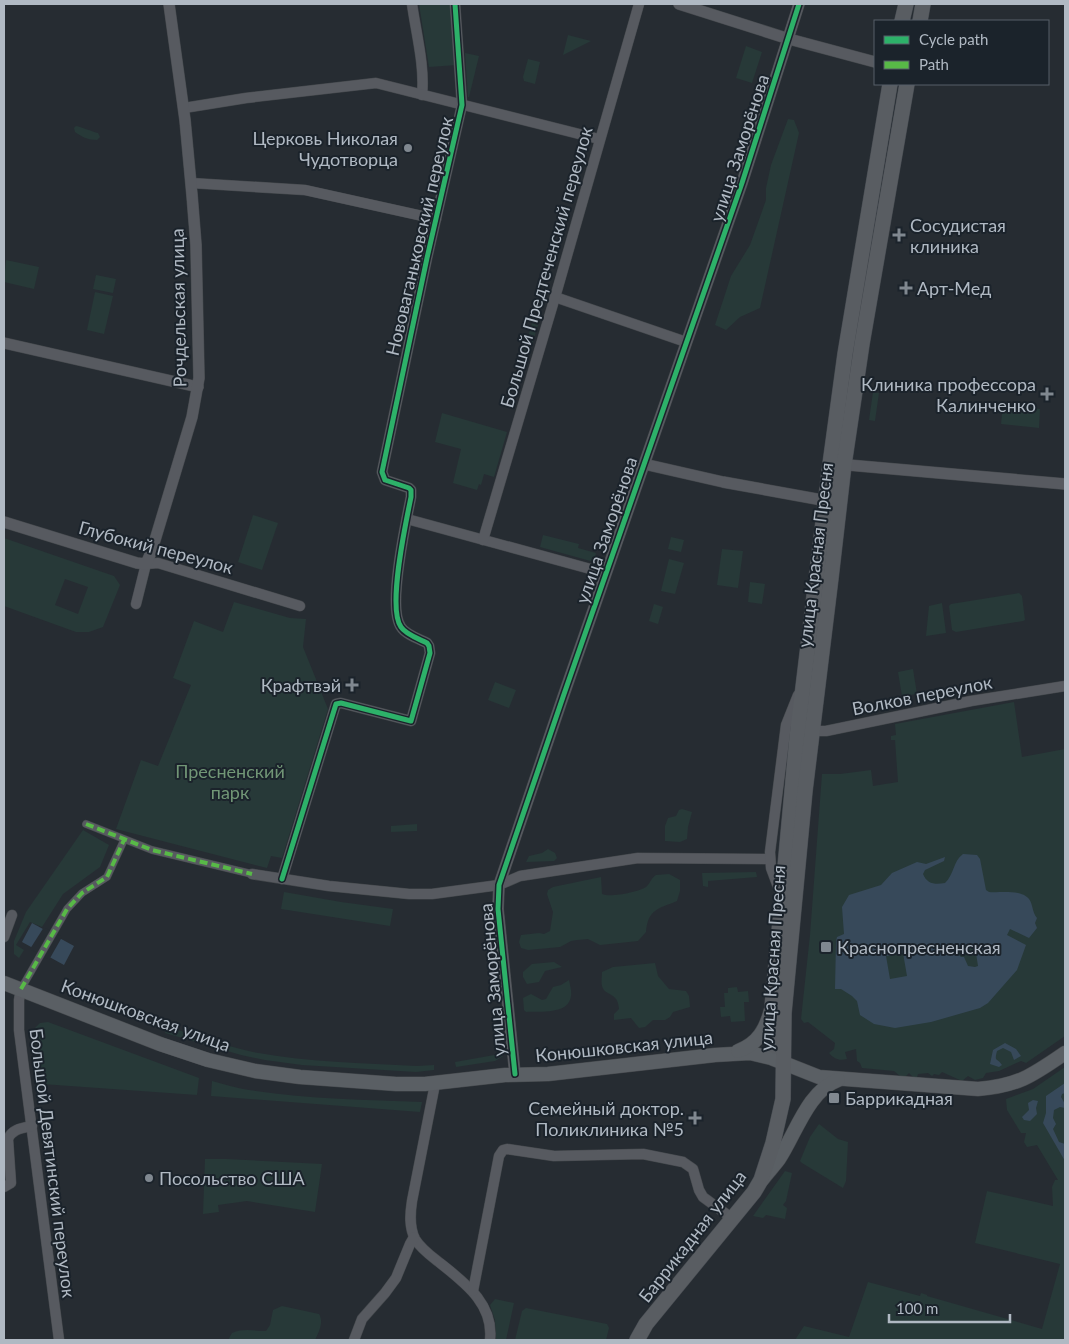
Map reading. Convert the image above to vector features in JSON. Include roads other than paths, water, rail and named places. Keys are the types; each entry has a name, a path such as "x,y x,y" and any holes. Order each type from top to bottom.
{"main road":[{"path":"902,20 906,4"},
{"path":"920,20 923,4"},
{"name":"улица Красная Пресня","path":"784,1063 784,1012 837,464 845,354 890,85"},
{"name":"улица Красная Пресня","path":"837,464 863,336 907,85"},
{"name":"улица Красная Пресня","path":"784,1063 775,1046 772,1007 781,895 803,682 833,502"},
{"name":"Конюшковская улица","path":"4,983 160,1044 208,1060 255,1071 342,1081 407,1085 435,1084 515,1074 548,1074 730,1054 756,1054 784,1063 812,1076 942,1088 992,1088 1012,1084 1029,1077 1065,1053"},
{"path":"730,1054 750,1046 758,1039 765,1028 772,1007"},
{"name":"Баррикадная улица","path":"637,1340 646,1324 733,1219 761,1180 773,1142 783,1099 784,1063"},
{"path":"761,1180 778,1159 820,1090 840,1079"}],"street":[{"name":"Рочдельская улица","path":"136,604 146,564 192,417 198,387 196,245 184,108 169,4"},
{"path":"412,4 423,87 422,95"},
{"name":"Нововаганьковский переулок","path":"407,519 411,490 385,480 382,472 462,105 455,4"},
{"name":"Большой Предтеченский переулок","path":"483,540 639,4"},
{"path":"679,4 789,39 874,62"},
{"name":"улица Заморёнова","path":"515,1074 498,909 499,885 742,183 799,4"},
{"path":"184,108 246,98 372,83 599,139"},
{"path":"191,183 305,190 436,220"},
{"path":"555,297 686,342"},
{"path":"4,342 198,387"},
{"path":"644,464 723,482 833,502"},
{"path":"837,464 1065,484"},
{"path":"282,879 336,704 341,702 411,721 430,650 427,643 401,628 396,618 395,594 407,519 606,573"},
{"name":"Глубокий переулок","path":"4,522 126,560 146,564 164,563 300,606"},
{"path":"781,895 771,868 770,859 786,725 803,682"},
{"name":"Волков переулок","path":"812,729 826,731 971,701 1065,686"},
{"path":"800,706 804,718 812,729"},
{"path":"86,824 152,850 252,874 329,886 415,894 437,894 499,885 520,876 638,858 770,859"},
{"path":"21,990 34,964 67,909 82,893 107,877 124,840"},
{"path":"4,937 12,914"},
{"name":"Большой Девятинский переулок","path":"21,990 19,1030 59,1340"},
{"path":"435,1084 411,1208 411,1228 414,1237 421,1247 473,1291 483,1305 488,1316 491,1333 490,1340"},
{"path":"4,1187 11,1183 8,1139 10,1134 15,1130 32,1126"},
{"path":"473,1291 499,1156 503,1150 512,1149 557,1157 648,1155 688,1164 693,1169 703,1197 733,1219"},
{"path":"354,1340 362,1319 396,1278 414,1237"}],"water":[{"path":"963,854 977,855 980,859 986,890 989,892 1016,893 1029,899 1037,918 1035,923 1037,928 1029,938 1010,929 1007,935 1026,945 1017,970 988,1003 980,1008 931,1022 895,1028 874,1024 860,1015 857,1001 852,996 841,989 835,989 836,942 837,937 844,934 842,907 849,895 881,885 892,873 917,862 926,864 945,857 944,861 925,870 923,874 932,883 945,883","holes":["971,944 975,947 978,966 975,967 968,966 964,957 957,953 959,948","903,953 907,976 890,979 886,956"]},
{"path":"32,923 74,946 64,965 22,942"},
{"path":"1005,1043 1016,1049 1021,1056 1014,1060 1011,1052 1003,1048 997,1051 996,1057 996,1060 1002,1065 999,1067 990,1064 993,1050"},
{"path":"1065,1083 1065,1093 1061,1097 1065,1108 1060,1107 1054,1110 1053,1118 1056,1124 1053,1129 1059,1142 1065,1144 1065,1161 1043,1123 1046,1113 1046,1096"},
{"path":"1033,1100 1038,1101 1037,1114 1030,1121 1024,1120 1022,1117 1029,1110 1028,1103"}],"place":[{"name":"Церковь Николая Чудотворца","path":"408,148"},
{"name":"Сосудистая клиника","path":"899,235"},
{"name":"Арт-Мед","path":"906,288"},
{"name":"Клиника профессора Калинченко","path":"1047,394"},
{"name":"Крафтвэй","path":"352,685"},
{"name":"Краснопресненская","path":"826,947"},
{"name":"Баррикадная","path":"834,1098"},
{"name":"Семейный доктор. Поликлиника №5","path":"695,1118"},
{"name":"Посольство США","path":"149,1178"}],"park label":[{"name":"Пресненский парк","path":"230,781"}]}
